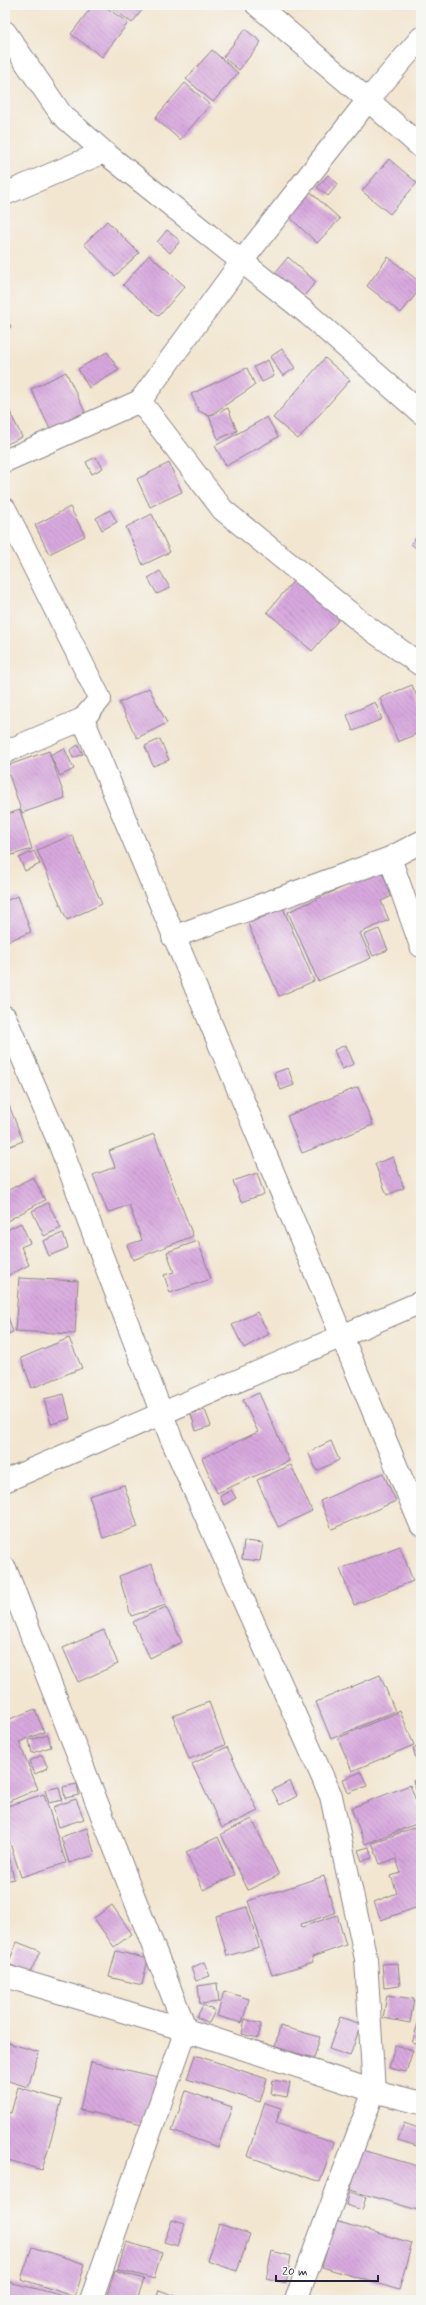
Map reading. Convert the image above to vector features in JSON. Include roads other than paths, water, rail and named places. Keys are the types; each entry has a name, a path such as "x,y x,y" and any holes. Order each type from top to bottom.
{"street":[{"path":"258,5 421,147"},
{"path":"5,32 61,114 104,152 308,314 421,413"},
{"path":"5,462 140,401 242,261 368,100 421,38"},
{"path":"5,194 104,152"},
{"path":"140,401 224,510 366,626 421,665"},
{"path":"5,509 100,699 83,719 5,752"},
{"path":"83,719 173,937 421,1525"},
{"path":"173,937 390,858 421,842"},
{"path":"390,858 421,946"},
{"path":"5,1017 60,1145 171,1438 331,1796 366,1959 374,2091 299,2298"},
{"path":"5,1481 421,1302"},
{"path":"5,1568 186,2030 91,2300"},
{"path":"5,1977 186,2030 374,2091 421,2104"}]}
